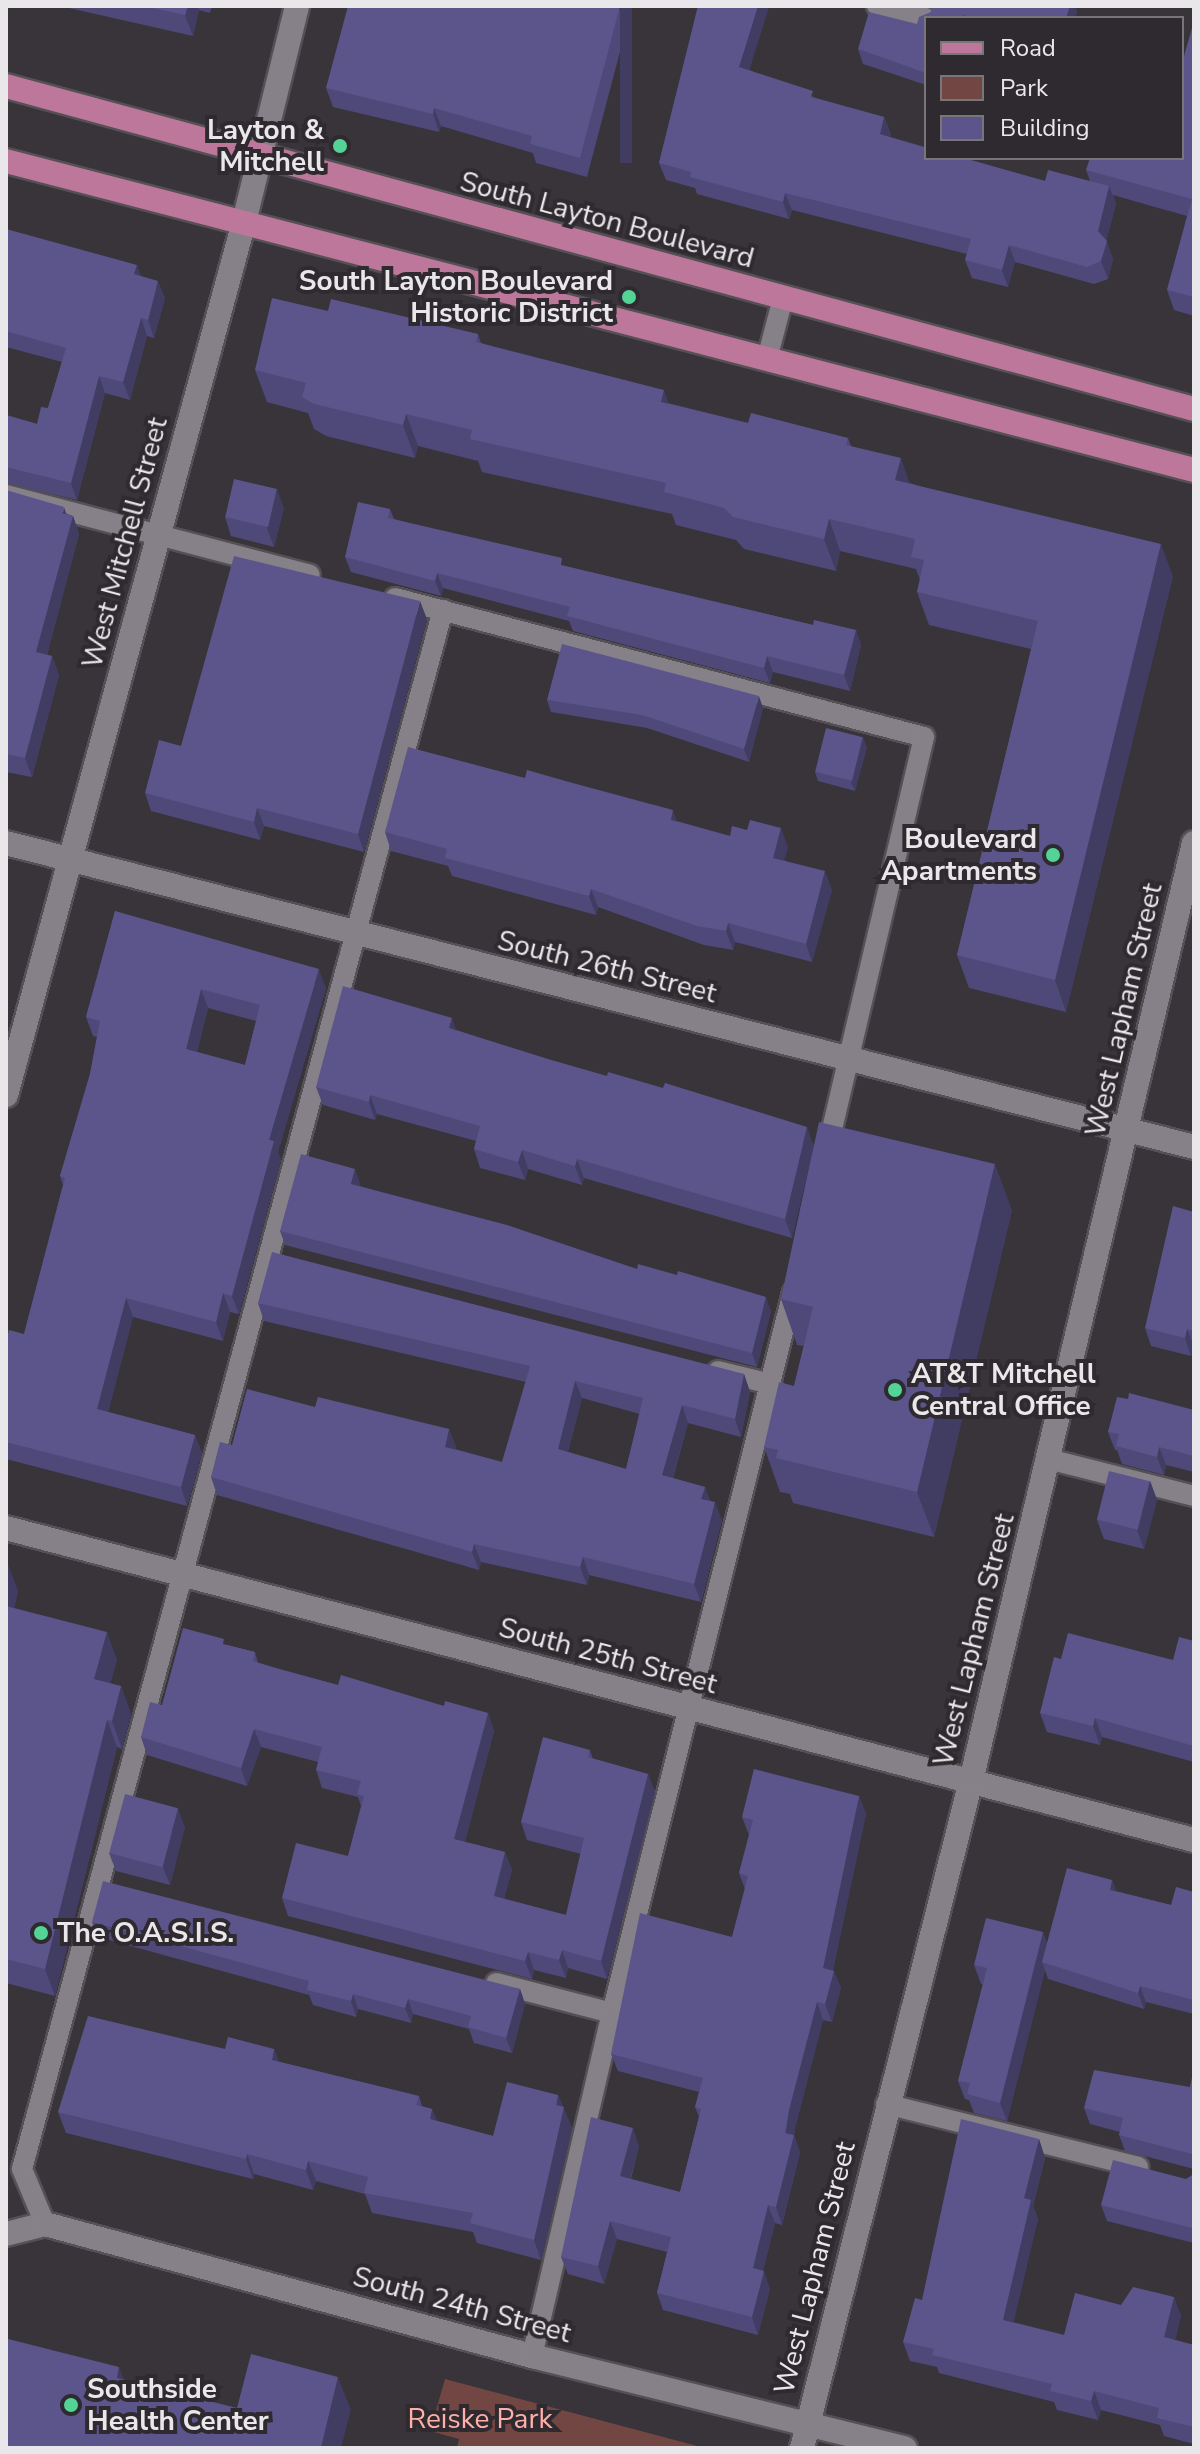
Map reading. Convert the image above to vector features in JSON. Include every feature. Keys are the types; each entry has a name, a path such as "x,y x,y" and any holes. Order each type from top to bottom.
{"main road":[{"name":"South Layton Boulevard","path":"6,86 1194,409"},
{"path":"6,161 1194,470"}],"street":[{"name":"West Mitchell Street","path":"6,1095 244,222 297,6"},
{"name":"South 26th Street","path":"6,843 357,936 1194,1147"},
{"name":"West Lapham Street","path":"802,2448 886,2104 971,1781 1194,843"},
{"name":"South 25th Street","path":"6,1528 184,1572 689,1709 1194,1840"},
{"name":"South 24th Street","path":"6,2234 45,2224 532,2356 905,2448"}],"lane":[{"path":"877,6 924,18"},
{"path":"767,359 783,298"},
{"path":"6,495 336,582"},
{"path":"366,590 924,737 821,1177"},
{"path":"45,2224 22,2169 109,1883 184,1572 277,1256 443,610"},
{"path":"532,2356 612,2013 799,1266"},
{"path":"695,1365 771,1384"},
{"path":"1048,1459 1194,1496"},
{"path":"473,1977 612,2013"},
{"path":"886,2104 1164,2174"}],"green space":[{"name":"Reiske Park","path":"445,2379 705,2448 457,2448 459,2439 430,2431"}],"building":[{"path":"143,6 188,6 185,15"},
{"path":"348,6 620,6 580,158 530,144 532,136 434,108 433,114 326,88"},
{"path":"698,6 758,6 739,67 813,91 811,97 884,117 880,134 924,147 924,160 970,160 1045,181 1048,170 1109,186 1098,231 1107,241 1101,261 1087,267 1009,245 1002,270 965,260 971,239 785,193 783,202 690,177 691,172 659,163"},
{"path":"932,6 1070,6 1067,16 924,16 924,72 858,49 869,12 917,24 919,17 931,12"},
{"path":"1194,21 1194,297 1167,290 1192,199 1086,170 1089,160 1184,160 1184,56"},
{"path":"6,229 137,265 134,274 158,281 148,320 141,318 123,382 99,376 71,483 6,467 6,415 37,424 41,407 48,408 66,348 6,331"},
{"path":"272,298 328,311 331,299 478,334 476,342 664,390 661,402 748,423 751,413 848,438 846,445 901,458 895,480 1161,544 1055,980 957,955 1038,621 917,592 924,560 911,557 915,539 829,519 824,539 733,517 724,508 664,492 666,483 470,439 472,430 406,414 403,425 314,404 302,397 306,383 255,370"},
{"path":"234,479 277,489 268,527 225,517"},
{"path":"6,490 64,507 62,513 73,516 36,652 52,656 25,758 6,754"},
{"path":"358,502 390,509 388,518 562,558 561,565 813,625 814,620 856,630 844,675 767,656 764,668 567,616 570,607 437,573 435,581 345,557"},
{"path":"234,556 420,601 358,834 257,808 254,822 145,793 159,740 181,746"},
{"path":"562,644 759,696 744,749 642,715 547,700"},
{"path":"826,728 863,737 852,781 815,772"},
{"path":"408,747 525,778 527,770 673,810 671,820 730,836 732,826 747,830 750,820 781,828 773,858 825,871 806,944 728,923 726,931 697,926 591,889 589,896 445,858 447,849 385,832"},
{"path":"115,911 319,969 269,1140 274,1141 232,1296 223,1293 216,1322 126,1298 97,1409 195,1435 181,1487 6,1442 6,1342 9,1330 24,1334 65,1178 60,1176 90,1074 100,1021 86,1017","holes":["201,989 260,1005 245,1065 186,1049"]},
{"path":"343,986 452,1018 449,1028 548,1059 663,1088 665,1083 807,1127 785,1219 577,1159 575,1166 522,1150 518,1162 474,1149 480,1126 370,1095 369,1102 316,1087"},
{"name":"AT&T Mitchell Central Office","path":"819,1122 995,1164 917,1492 776,1458 778,1450 764,1447 779,1382 794,1386 813,1307 781,1299"},
{"path":"301,1154 355,1169 351,1184 507,1225 637,1269 638,1264 677,1275 678,1271 766,1297 752,1353 280,1231"},
{"path":"1173,1206 1194,1212 1194,1331 1187,1329 1185,1338 1145,1328"},
{"path":"272,1252 744,1374 735,1419 682,1405 662,1475 705,1487 701,1499 715,1502 694,1584 583,1557 580,1567 474,1544 472,1552 211,1477 220,1442 232,1445 247,1389 315,1407 318,1397 449,1429 445,1447 502,1462 530,1366 258,1303","holes":["575,1381 643,1398 626,1469 558,1449"]},
{"path":"1129,1393 1194,1410 1194,1456 1159,1447 1157,1457 1116,1446 1119,1434 1108,1432 1117,1397 1128,1399"},
{"path":"1109,1471 1150,1481 1138,1530 1097,1520"},
{"path":"6,1606 107,1632 94,1679 121,1686 112,1721 107,1720 45,1969 6,1959"},
{"path":"183,1628 224,1639 223,1644 255,1652 253,1661 275,1668 338,1685 341,1675 444,1706 445,1701 488,1713 454,1839 505,1852 494,1896 566,1915 584,1838 521,1822 543,1737 590,1750 588,1757 648,1774 601,1961 562,1950 559,1960 528,1952 525,1961 282,1898 296,1843 348,1856 364,1796 357,1794 361,1781 316,1770 322,1747 254,1729 241,1768 141,1737 150,1702 162,1705"},
{"path":"1068,1633 1173,1660 1179,1637 1194,1641 1194,1746 1095,1718 1093,1726 1040,1713 1054,1657 1061,1659"},
{"path":"754,1769 859,1796 823,1968 834,1971 825,2004 817,2002 789,2110 785,2133 794,2135 776,2207 768,2205 753,2268 764,2271 752,2317 657,2293 671,2237 610,2221 598,2266 561,2257 591,2117 633,2128 620,2176 680,2192 701,2109 695,2107 703,2078 611,2054 640,1913 732,1937 748,1876 739,1873 753,1820 742,1817"},
{"path":"125,1794 178,1808 162,1867 109,1853"},
{"path":"1067,1868 1112,1880 1110,1890 1171,1905 1176,1887 1194,1892 1194,2000 1140,1986 1138,1993 1042,1962"},
{"path":"103,1881 520,1989 506,2038 468,2027 471,2016 408,1999 405,2008 353,1994 351,2001 307,1990 309,1981 92,1922"},
{"path":"986,1918 1043,1932 1000,2103 967,2094 970,2083 958,2081 987,1968 974,1965"},
{"path":"88,2016 225,2049 228,2037 274,2049 272,2060 419,2096 416,2105 432,2109 430,2119 493,2136 507,2082 558,2095 556,2105 564,2107 534,2240 470,2223 473,2213 364,2193 368,2177 308,2161 306,2170 247,2154 246,2159 58,2112"},
{"path":"1194,2069 1194,2157 1119,2135 1123,2118 1084,2108 1094,2070 1190,2087"},
{"path":"961,2119 1039,2139 1024,2198 1031,2200 1003,2320 1064,2335 1075,2293 1121,2305 1133,2287 1174,2297 1164,2337 1194,2345 1194,2427 1157,2418 1159,2408 1094,2391 1091,2401 1050,2391 1052,2384 932,2355 934,2349 903,2342 915,2298 922,2300"},
{"path":"1113,2160 1186,2179 1194,2174 1192,2228 1101,2205"},
{"path":"8,2339 119,2367 117,2378 237,2408 251,2354 338,2377 321,2448 6,2448"}],"place":[{"name":"Layton & Mitchell","path":"340,146"},
{"name":"South Layton Boulevard Historic District","path":"629,297"},
{"name":"Boulevard Apartments","path":"1053,855"},
{"name":"AT&T Mitchell Central Office","path":"895,1390"},
{"name":"The O.A.S.I.S.","path":"41,1933"},
{"name":"Southside Health Center","path":"71,2405"}]}
